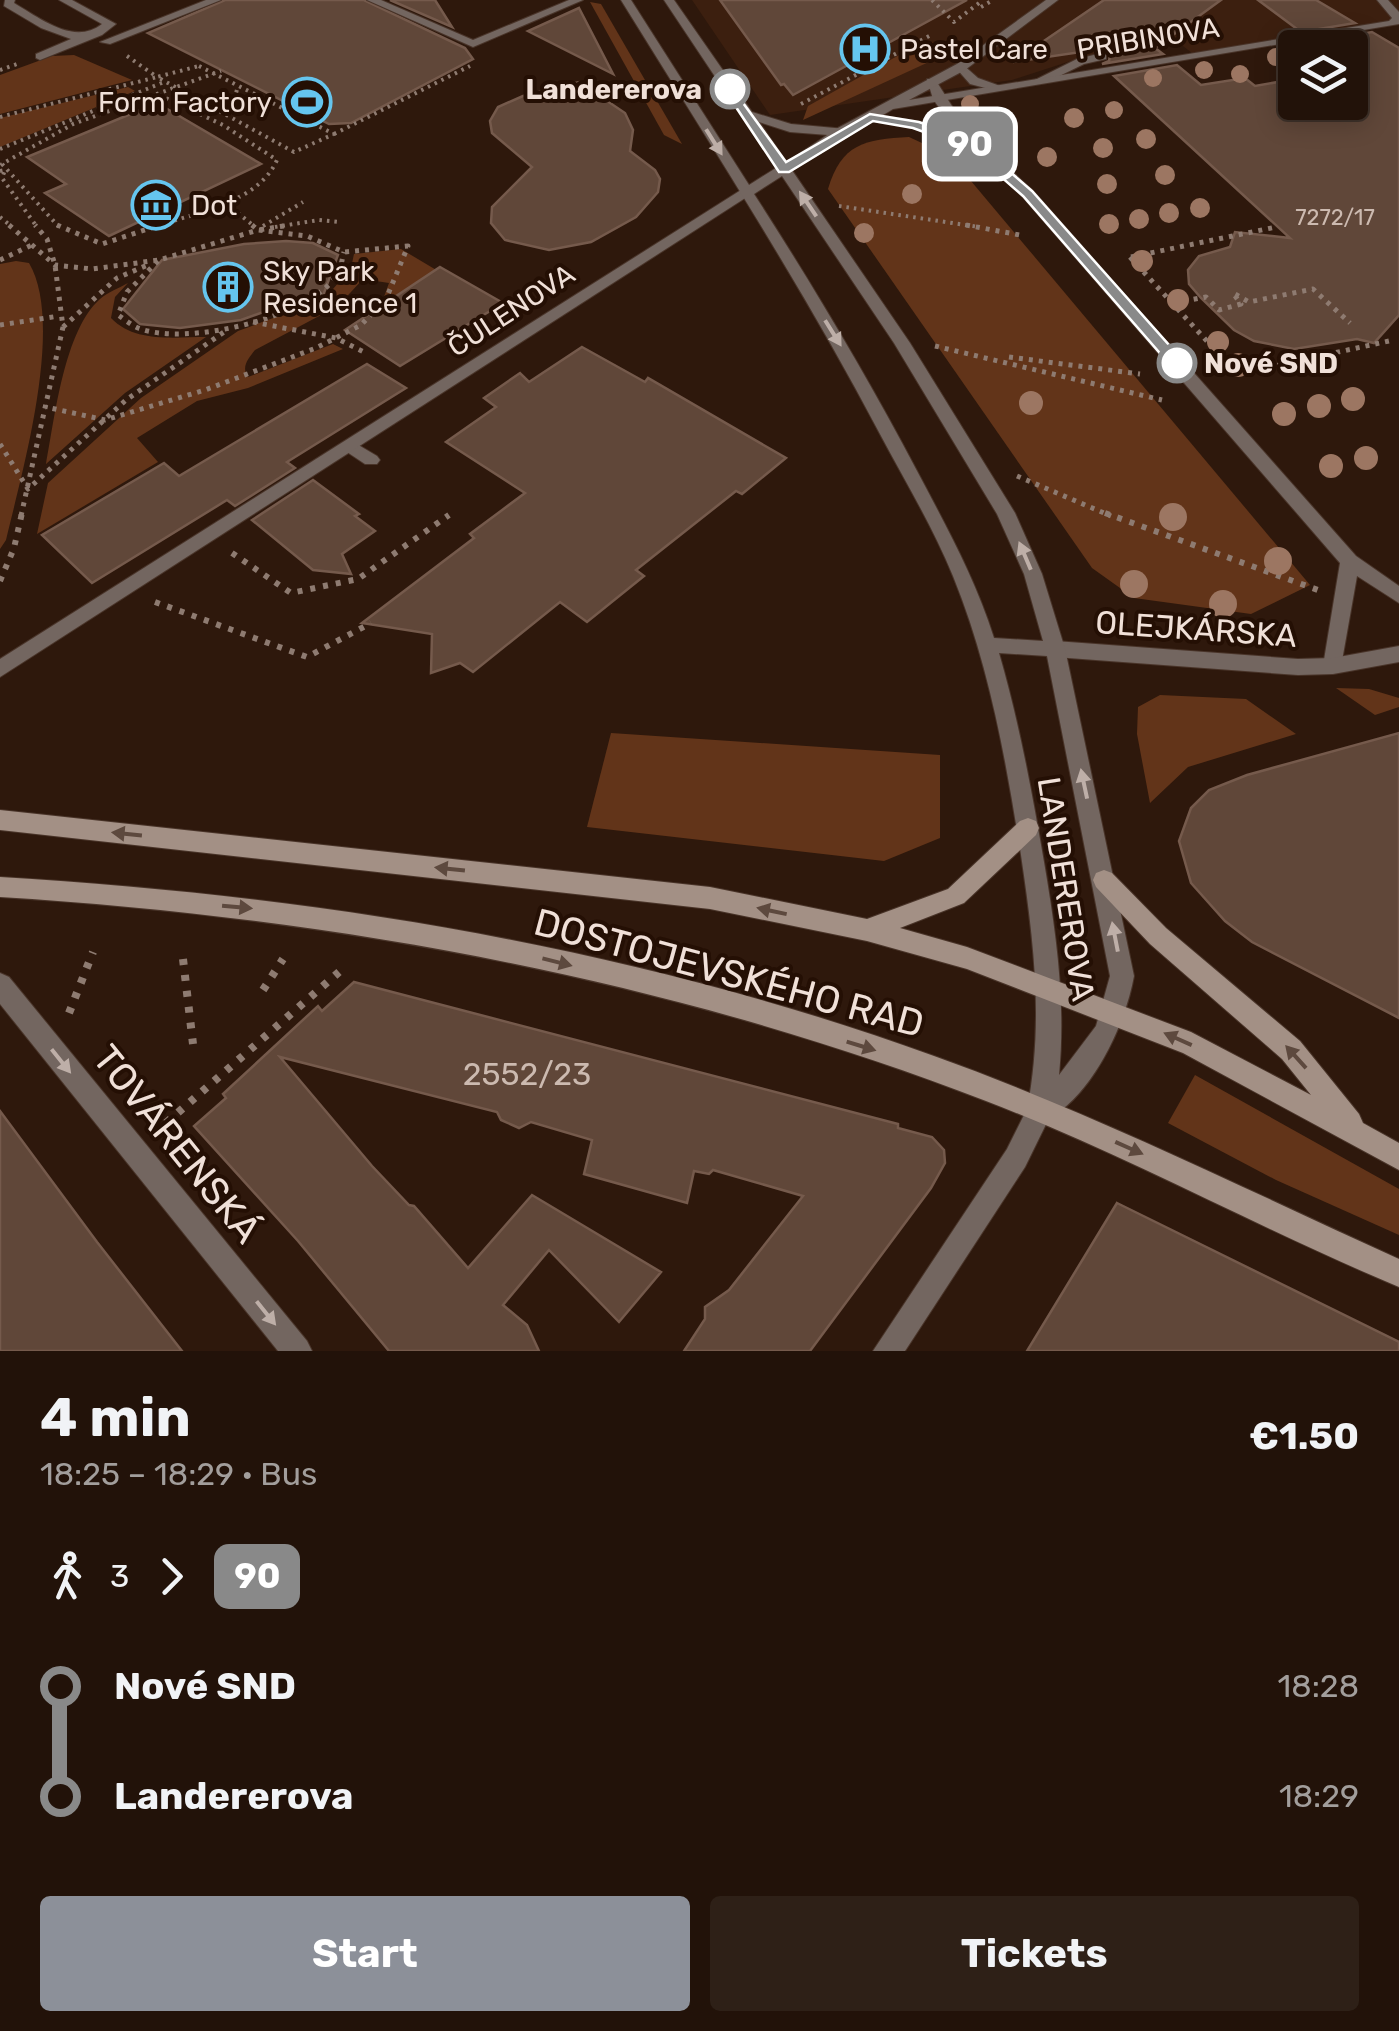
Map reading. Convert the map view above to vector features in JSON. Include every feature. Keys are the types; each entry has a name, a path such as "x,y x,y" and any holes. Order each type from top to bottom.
{"main road":[{"name":"DOSTOJEVSKÉHO RAD","path":"0,820 710,898 867,930 967,958 1191,1044 1399,1157"},
{"path":"867,930 956,896 1028,828"},
{"path":"1104,880 1158,936 1291,1050 1358,1132"},
{"name":"DOSTOJEVSKÉHO RAD","path":"0,888 263,910 396,929 520,953 735,1006 929,1066 1040,1110 1399,1273"}],"street":[{"path":"10,0 8,4 67,37 93,35 121,51"},
{"path":"40,56 110,24 64,0"},
{"path":"106,42 216,0"},
{"path":"372,0 473,44 567,1"},
{"name":"LANDEREROVA","path":"626,0 851,362 967,585 987,645 1028,828 1052,988 1050,1064 1040,1110"},
{"name":"LANDEREROVA","path":"670,0 902,343 1006,512 1033,574 1055,648 1122,976 1117,1013 1090,1059 1040,1110"},
{"name":"ČULENOVA","path":"0,669 841,132 961,67 1053,0"},
{"name":"PRIBINOVA","path":"895,106 1394,24 1398,18 1382,0"},
{"path":"1041,80 1081,61 1102,57"},
{"path":"961,67 974,81 997,87"},
{"path":"931,82 942,110 973,145 1028,194 1349,561 1399,596"},
{"path":"747,115 790,128 841,132"},
{"path":"870,118 915,124 973,145"},
{"path":"350,446 371,460"},
{"path":"1334,666 1349,561"},
{"name":"OLEJKÁRSKA","path":"987,645 1242,665 1334,666 1399,654"},
{"name":"TOVÁRENSKÁ","path":"0,985 297,1351"},
{"path":"888,1351 1016,1158 1040,1110"}],"path":[{"path":"932,0 954,22 983,0"},
{"path":"981,7 993,0"},
{"path":"799,106 933,34"},
{"path":"121,51 164,82 178,86 294,152 480,61"},
{"path":"0,117 199,66 334,134"},
{"path":"0,582 14,548 63,327 55,265 47,239 20,208 2,178 2,164 11,155 221,71"},
{"path":"0,149 164,82"},
{"path":"230,114 238,86"},
{"path":"2,170 20,180 62,230 102,244 226,203 268,180 276,160 222,125 157,94"},
{"path":"258,230 303,202"},
{"path":"46,407 105,420 206,390 336,338 361,325 386,299 408,246 344,252 307,236 258,230 226,203"},
{"path":"828,205 921,216 1025,236"},
{"path":"0,217 55,265 92,269 159,260"},
{"path":"63,327 118,278 159,260 258,230 319,220 339,222"},
{"path":"1276,228 1130,257 1237,374 1389,340"},
{"path":"0,260 34,244"},
{"path":"159,260 130,286 120,302 118,316 134,328 160,334 227,330 307,300 332,284 342,270 344,252"},
{"path":"1172,304 1206,297 1218,310 1241,304 1233,294 1239,293 1249,302 1313,289 1350,323"},
{"path":"0,326 59,316"},
{"path":"252,322 336,338 366,354"},
{"path":"28,489 126,400 227,330"},
{"path":"926,345 988,356 1039,368 1079,383 1162,400"},
{"path":"988,356 1140,374"},
{"path":"0,444 28,489"},
{"path":"1016,476 1153,532 1319,590"},
{"path":"227,549 290,593 358,579 449,514"},
{"path":"148,599 307,657 370,623"},
{"path":"69,1013 93,952"},
{"path":"183,959 193,1044"},
{"path":"262,990 283,959"},
{"path":"166,1122 338,972"}],"shaded area":[{"path":"692,0 1399,0 1399,25 1278,30 1278,39 1192,53 1179,43 1080,58 1012,80 770,115"},
{"path":"590,2 601,4 682,144 664,135"},
{"path":"942,43 944,55 803,120 808,106 917,45"},
{"path":"74,55 132,80 0,114 0,75 52,56"},
{"path":"128,87 135,91 0,147 0,118"},
{"path":"909,137 950,156 1310,585 1251,614 1134,598 1092,568 828,189 840,162 857,147 867,142"},
{"path":"401,249 485,299 350,331 381,305 389,283 363,279 338,306 255,350 245,370 248,377 333,344 343,349 248,388 197,401 137,438 158,462 37,534 48,483 141,398 238,331 306,306 333,289 351,268 354,254"},
{"path":"29,263 39,290 42,360 30,439 6,540 0,549 0,264"},
{"path":"128,283 115,297 111,318 121,326 155,337 206,337 125,393 46,464 63,376 78,332 100,299"},
{"path":"1336,688 1369,689 1399,698 1399,707 1375,715"},
{"path":"1160,695 1246,699 1296,734 1188,767 1150,803 1137,734 1138,707"},
{"path":"611,733 940,755 940,838 884,861 587,827"},
{"path":"1195,1075 1399,1189 1399,1235 1276,1180 1168,1123"}],"building":[{"path":"225,0 364,0 465,48 473,59 351,123 329,124 148,33"},
{"path":"390,0 435,0 452,27"},
{"path":"720,0 967,0 793,95 781,85"},
{"path":"1104,0 1221,0 1155,48 1163,54 1102,64 1109,61 1110,55 1101,49 1013,62"},
{"path":"1258,0 1316,0 1355,23 1313,30 1298,30"},
{"path":"579,8 613,74 528,31"},
{"path":"1368,33 1399,48 1399,315 1374,343 1357,339 1294,349 1254,341 1234,330 1201,298 1189,284 1188,270 1199,256 1230,247 1235,232 1290,238 1114,76 1177,65 1201,85 1245,78 1255,86 1278,82 1278,120 1368,120"},
{"path":"579,82 625,113 633,130 630,151 655,170 660,179 658,192 636,217 591,242 549,250 505,240 491,223 492,207 532,167 492,133 490,121 498,107 523,96"},
{"path":"157,103 261,164 109,236 45,193 66,184 27,157"},
{"name":"Sky Park Residence 1","path":"313,243 338,255 317,312 297,300 241,320 180,328 140,324 123,309 162,260 244,244"},
{"path":"440,267 503,303 400,366 345,330"},
{"path":"582,347 645,382 648,378 786,458 742,494 736,491 636,570 644,576 587,622 560,602 473,672 460,663 431,673 432,634 362,623 474,538 470,534 525,493 446,442 496,407 484,398 520,373 529,382"},
{"path":"367,364 406,388 287,462 295,468 235,506 227,500 92,583 42,535 164,463 179,476"},
{"path":"313,480 375,531 342,554 351,574 313,570 252,520"},
{"path":"1399,733 1399,1018 1252,942 1225,921 1191,883 1179,841 1191,808 1209,790 1247,775"},
{"path":"354,982 898,1124 898,1128 932,1137 944,1150 945,1163 931,1188 810,1351 684,1351 705,1319 705,1307 729,1290 803,1196 713,1170 709,1174 694,1171 687,1203 584,1174 592,1140 531,1122 519,1128 501,1120 497,1112 280,1057 372,1166 414,1206 468,1268 532,1195 661,1272 619,1322 549,1250 503,1305 527,1325 539,1351 389,1351 298,1241 194,1126 318,1006 322,1011"},
{"path":"0,1111 97,1242 182,1351 0,1351"},
{"path":"1117,1203 1399,1342 1399,1351 1027,1351"}],"bus line":[{"name":"90","path":"730,89 784,169 810,150 870,118 915,124 973,145 1028,194 1177,363"}],"place":[{"name":"Pastel Care","path":"865,49"},
{"name":"Landererova","path":"730,89"},
{"name":"Form Factory","path":"307,102"},
{"name":"Dot","path":"156,205"},
{"name":"Sky Park Residence 1","path":"228,287"},
{"name":"Nové SND","path":"1177,363"}]}
